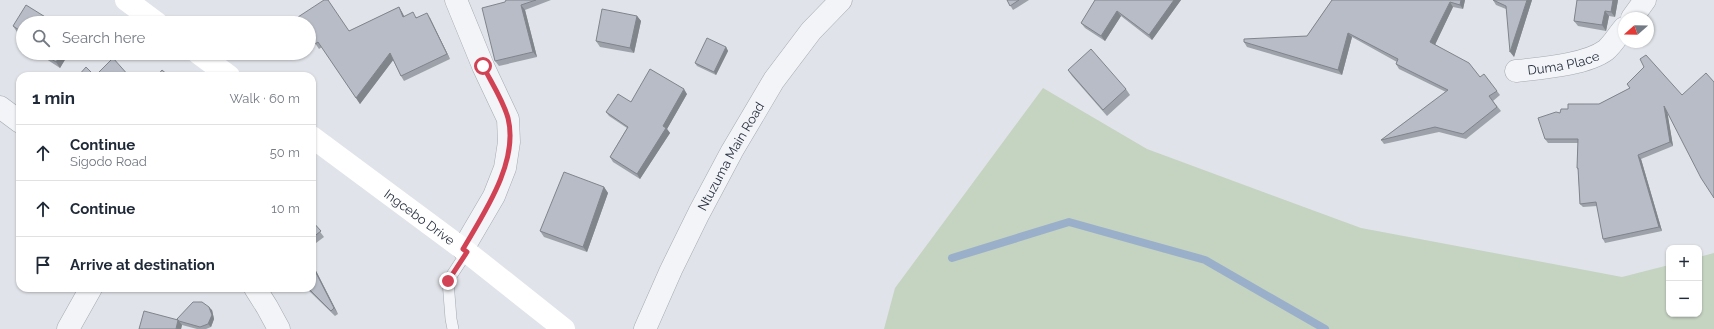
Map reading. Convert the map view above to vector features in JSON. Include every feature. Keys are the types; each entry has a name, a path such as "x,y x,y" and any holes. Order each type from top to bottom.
{"main road":[{"path":"126,0 148,16"},
{"path":"207,60 224,72"},
{"name":"Ingcebo Drive","path":"316,140 465,251 564,329"}],"street":[{"path":"456,0 483,66 508,119 509,142 505,168 494,196 465,251"},
{"name":"Ntuzuma Main Road","path":"645,329 699,212 732,151 774,80 811,31 842,0"},
{"path":"1636,12 1645,0"},
{"name":"Duma Place","path":"1516,71 1554,66 1592,57 1607,49 1618,35"},
{"path":"0,107 16,119"},
{"path":"68,329 89,292"},
{"path":"258,292 268,307 279,329"}],"lane":[{"path":"453,329 448,281 465,251"}],"green space":[{"path":"1043,88 1147,149 1361,228 1622,277 1666,266 1666,317 1702,317 1702,256 1714,253 1714,329 884,329 895,288"}],"building":[{"path":"324,0 328,0 349,31 399,7 403,17 413,12 416,18 427,13 447,54 401,76 390,53 356,98 318,42 316,43 316,16 300,16"},
{"path":"506,0 536,0 521,5 533,52 495,61 482,8 505,2"},
{"path":"1007,0 1019,0 1010,6"},
{"path":"1095,0 1174,0 1149,35 1117,11 1101,36 1081,23"},
{"path":"1332,0 1461,0 1460,5 1450,2 1430,42 1469,63 1480,77 1484,74 1497,91 1489,96 1497,107 1463,134 1435,127 1381,140 1448,90 1396,64 1398,59 1348,33 1338,70 1244,42 1244,39 1307,36"},
{"path":"1493,0 1527,0 1510,52 1506,6"},
{"path":"1577,0 1613,0 1611,12 1605,11 1602,25 1574,21"},
{"path":"26,5 44,16 19,16"},
{"path":"602,9 637,16 630,48 596,41"},
{"path":"16,21 16,28 13,26"},
{"path":"707,38 726,47 714,72 695,63"},
{"path":"1091,49 1126,89 1103,110 1068,70"},
{"path":"1646,55 1682,95 1706,73 1714,82 1714,198 1701,178 1664,106 1670,142 1638,155 1659,227 1603,239 1596,202 1580,204 1577,168 1578,139 1545,139 1538,118 1556,112 1560,113 1561,109 1568,109 1568,104 1599,104 1630,88 1627,84 1644,67 1640,59"},
{"path":"111,60 115,60 125,72 99,72"},
{"path":"86,67 91,72 82,72"},
{"path":"650,69 684,89 663,126 666,128 637,174 610,157 628,127 606,112 618,94 631,102"},
{"path":"564,172 604,187 583,247 540,231"},
{"path":"316,225 321,231 316,235"},
{"path":"316,273 334,308 331,311 312,292 316,292"},
{"path":"193,302 202,302 209,307 212,315 208,324 200,327 179,321 177,319"},
{"path":"144,311 178,320 176,329 139,329"}],"waterway":[{"path":"952,258 1069,222 1205,260 1325,329"}],"route":[{"path":"448,281 467,252 463,249 494,196 505,168 509,142 508,119 483,66"}]}
